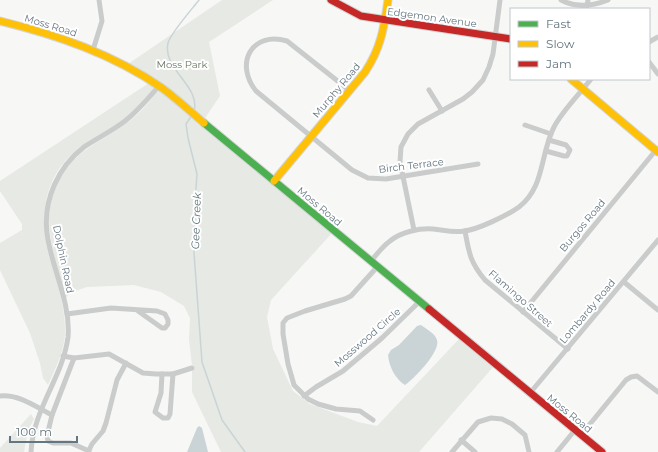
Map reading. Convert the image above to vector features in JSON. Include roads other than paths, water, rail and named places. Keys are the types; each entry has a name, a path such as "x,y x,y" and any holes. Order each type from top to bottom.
{"street":[{"path":"93,50 102,21 99,0"},
{"name":"Edgemon Avenue","path":"331,0 361,16 510,39"},
{"name":"Murphy Road","path":"274,181 365,72 375,57 383,37 388,0"},
{"path":"414,230 402,177 400,156 401,147 408,134 418,124 463,99 483,80 489,67 496,36 500,0"},
{"path":"561,0 587,6 599,4 608,0"},
{"path":"587,6 588,0"},
{"name":"Moss Road","path":"0,21 48,33 93,50 158,86 188,109 602,452"},
{"name":"Birch Terrace","path":"349,90 287,41 280,39 259,42 249,54 246,67 250,84 256,91 352,170 361,175 376,179 386,179 478,164"},
{"path":"650,63 658,74"},
{"path":"572,80 657,151"},
{"path":"371,261 390,241 414,230 424,229 454,232 475,229 510,213 526,201 537,184 550,137 560,117 590,80"},
{"name":"Dolphin Road","path":"31,452 34,431 41,409 63,356 68,337 67,314 47,233 47,212 53,189 64,167 76,154 84,147 124,122 143,105 158,86"},
{"path":"429,90 442,111"},
{"path":"525,125 566,145 570,150 569,153 564,156 546,151"},
{"name":"Burgos Road","path":"523,312 657,151"},
{"name":"Flamingo Street","path":"465,231 470,257 476,269 485,280 568,349"},
{"name":"Lombardy Road","path":"530,393 658,240"},
{"path":"374,420 360,411 325,406 304,396 294,384 292,379 283,334 283,323 287,318 305,311 345,300 378,266"},
{"path":"624,282 658,310"},
{"name":"Mosswood Circle","path":"304,396 343,371 382,338 420,301"},
{"path":"67,314 111,308 138,311 150,310 165,314 168,324 165,328 162,328 138,311"},
{"path":"63,356 74,358 109,354 144,373 172,374 192,368"},
{"path":"74,358 52,415 47,436 48,441 53,443 71,443 88,451 103,431 117,380 126,363"},
{"path":"162,374 161,392 155,412 163,418 168,418 170,414 172,374"},
{"path":"581,435 626,380 631,377 638,376 658,392"},
{"path":"0,396 14,397 52,415"},
{"path":"453,452 478,422 491,418 502,419 512,424 525,435 528,452"},
{"path":"557,452 575,430"},
{"path":"462,440 475,452"}],"waterway":[{"name":"Gee Creek","path":"194,112 195,102 192,94 175,70 168,53 168,43 177,28 199,0"},
{"name":"Gee Creek","path":"192,115 186,124 197,174 194,253 202,362 222,420 245,452"}],"park label":[{"name":"Moss Park","path":"182,64"}]}
